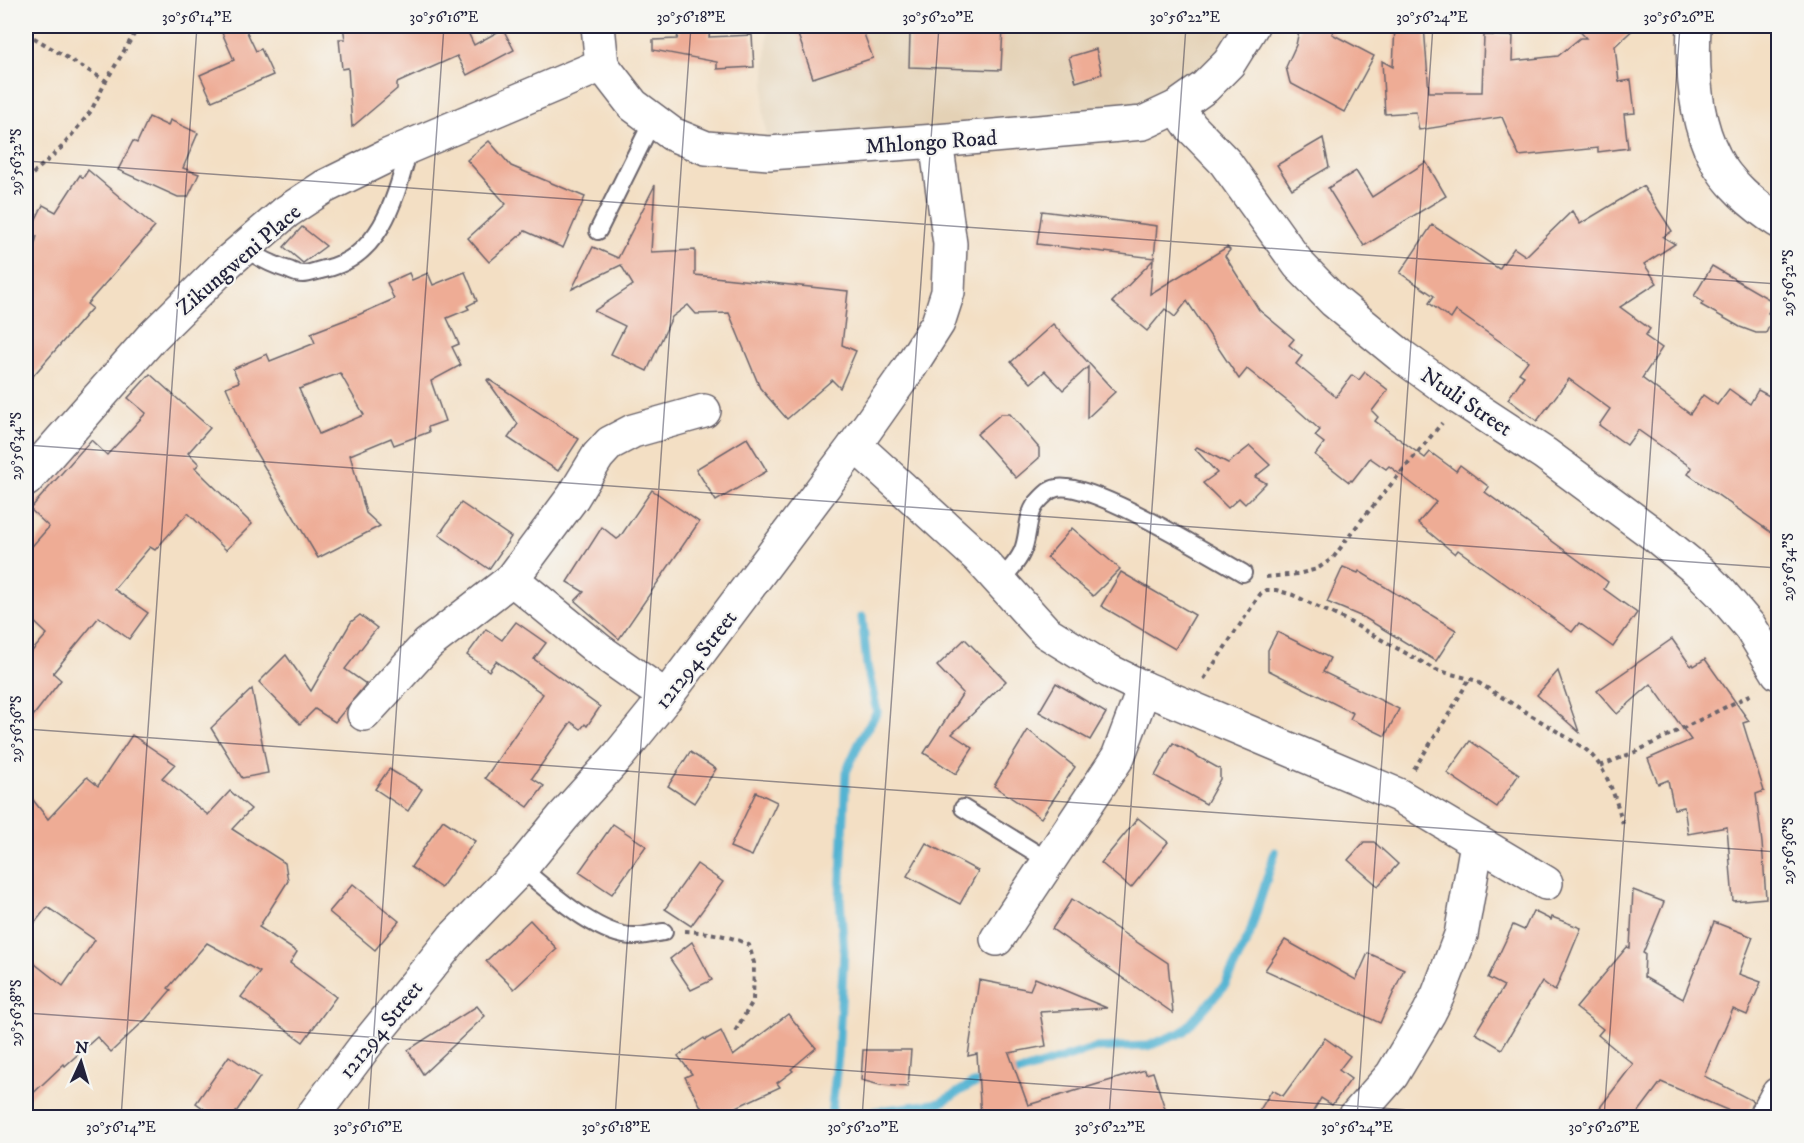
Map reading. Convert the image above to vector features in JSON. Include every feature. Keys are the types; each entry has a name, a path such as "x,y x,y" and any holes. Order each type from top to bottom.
{"street":[{"path":"598,26 602,65"},
{"name":"Mhlongo Road","path":"602,65 633,105 672,134 706,148 769,153 1143,123 1177,107 1205,87 1229,63 1252,26"},
{"path":"1694,26 1696,90 1702,128 1714,158 1735,185 1759,208 1779,221"},
{"name":"Zikungweni Place","path":"26,480 152,337 229,261 286,212 324,187 410,146 602,65"},
{"name":"Ntuli Street","path":"1177,107 1191,127 1225,162 1299,265 1334,301 1400,355 1461,399 1545,454 1656,536 1701,573 1750,627 1768,682"},
{"name":"121294 Street","path":"311,1118 358,1055 453,938 521,868 666,698 855,445 910,367 938,323 948,292 951,244 936,141"},
{"path":"364,714 428,644 512,579 573,497 598,456 610,443 633,431 704,411"},
{"path":"855,445 978,557 1046,632 1109,671 1398,795 1546,883"},
{"path":"512,579 599,650 666,698"},
{"path":"997,939 1118,757 1144,687"},
{"path":"1354,1118 1392,1075 1438,995 1461,935 1477,843"},
{"path":"1765,1118 1779,1094"}],"lane":[{"path":"598,231 653,120"},
{"path":"244,248 269,264 302,274 340,266 367,246 387,217 410,146"},
{"path":"999,581 1014,566 1023,550 1035,506 1050,490 1060,487 1079,489 1131,510 1243,573"},
{"path":"963,808 1049,861"},
{"path":"521,868 577,912 598,925 616,933 634,936 664,932"}],"path":[{"path":"27,177 62,147 91,111 139,26"},
{"path":"26,33 106,81"},
{"path":"1243,573 1262,578 1298,574 1317,569 1333,558 1461,399"},
{"path":"1203,679 1261,593 1266,590 1276,590 1293,595 1340,616 1436,670 1470,678 1584,748 1594,756 1600,766 1617,804 1624,827"},
{"path":"1415,767 1470,678"},
{"path":"1600,766 1635,752 1768,682"},
{"path":"664,932 710,932 749,945 754,963 753,1001 734,1033"}],"shaded area":[{"path":"768,26 1252,26 1177,106 769,151 763,110"}],"building":[{"path":"219,26 244,26 256,51 261,49 273,75 212,101 200,75 234,60"},
{"path":"343,26 465,26 474,45 503,29 514,50 467,75 457,56 397,83 397,89 352,127 348,68 342,69 339,39 345,39"},
{"path":"680,26 711,26 709,37 752,35 754,67 717,69 717,62 653,50 653,40 677,39"},
{"path":"795,26 861,26 873,58 813,78"},
{"path":"919,26 1003,26 1001,70 909,67 910,34 918,34"},
{"path":"1300,26 1334,26 1332,34 1374,56 1344,112 1290,83 1286,67 1296,45"},
{"path":"1395,26 1424,26 1429,92 1482,92 1484,35 1513,36 1512,61 1558,56 1580,38 1586,38 1575,26 1637,26 1615,46 1619,82 1631,80 1635,113 1624,114 1628,148 1598,152 1598,148 1519,156 1502,117 1419,130 1416,112 1385,114 1382,61 1393,67"},
{"path":"1096,49 1102,74 1076,82 1069,57"},
{"path":"149,117 168,126 170,120 198,133 183,168 199,174 188,197 178,197 118,170 133,141 137,143"},
{"path":"1323,138 1329,167 1292,189 1277,165"},
{"path":"489,141 511,166 585,197 563,248 525,231 489,262 468,238 506,204 467,160"},
{"path":"1426,162 1446,196 1364,246 1328,188 1356,171 1372,197"},
{"path":"88,170 155,227 87,304 92,308 26,384 26,275 37,236 29,233 43,205 56,212 80,175 83,178"},
{"path":"655,185 651,252 695,250 695,275 848,291 842,345 856,351 840,388 832,380 787,419 760,388 729,313 696,314 688,305 672,317 647,371 611,354 625,326 594,311 633,285 621,265 572,289 593,247 618,258"},
{"path":"1643,186 1672,231 1663,237 1675,244 1644,264 1657,283 1620,307 1650,329 1645,336 1662,348 1642,378 1690,414 1703,395 1717,405 1729,389 1750,404 1758,390 1779,401 1779,538 1688,474 1692,468 1638,430 1627,445 1599,425 1610,409 1569,379 1537,421 1508,399 1524,376 1519,373 1528,361 1456,311 1451,319 1429,303 1434,296 1400,273 1432,225 1499,269 1514,248 1526,256 1572,211 1580,224"},
{"path":"1042,211 1157,226 1154,258 1037,244"},
{"path":"302,227 326,246 303,263 284,247"},
{"path":"1227,247 1230,250 1225,256 1259,310 1294,339 1289,345 1302,356 1296,364 1336,397 1352,375 1359,380 1365,372 1388,390 1372,411 1378,417 1375,421 1425,458 1430,452 1456,471 1460,465 1489,487 1485,492 1608,582 1604,589 1637,613 1613,647 1579,623 1572,632 1458,550 1455,554 1418,523 1436,502 1389,466 1386,469 1370,458 1349,482 1315,455 1324,443 1315,436 1320,430 1247,369 1239,379 1187,301 1175,317 1165,309 1147,331 1112,302 1153,260 1150,294"},
{"path":"1712,266 1774,302 1768,313 1774,316 1766,333 1756,333 1740,327 1701,305 1703,302 1694,296"},
{"path":"465,272 477,301 467,306 469,309 447,318 459,344 452,347 461,365 431,381 445,421 428,427 429,432 394,445 391,438 350,455 366,513 380,526 318,558 252,446 226,387 239,382 233,369 267,354 270,361 315,343 311,333 394,299 387,283 409,273 412,280 428,273 433,285","holes":["340,373 364,415 319,434 299,389"]},
{"path":"1053,324 1115,392 1087,418 1088,367 1063,390 1045,371 1031,383 1011,362"},
{"path":"150,374 210,428 188,453 199,464 195,468 252,524 226,550 188,513 155,550 150,547 114,589 148,613 129,639 99,617 53,673 61,680 26,725 26,658 47,634 26,614 26,553 49,527 30,509 91,440 107,455 146,413 128,398"},
{"path":"488,379 579,439 558,471 508,438 518,424"},
{"path":"1001,414 1010,414 1039,448 1039,458 1016,478 977,434"},
{"path":"747,438 767,471 716,501 696,469"},
{"path":"1250,446 1270,465 1255,477 1266,483 1245,504 1239,498 1228,508 1203,483 1217,473 1195,449 1197,447 1228,463"},
{"path":"652,490 699,522 619,639 575,601 584,592 567,582 602,527 617,539 620,537"},
{"path":"461,503 511,537 489,569 439,535"},
{"path":"1072,528 1120,569 1093,596 1047,557"},
{"path":"1343,567 1358,573 1359,571 1456,630 1436,661 1365,618 1327,602"},
{"path":"1121,572 1195,615 1175,649 1101,606"},
{"path":"360,615 377,628 345,669 366,684 335,722 315,709 300,724 259,682 286,655 311,691 351,622"},
{"path":"516,622 546,643 534,659 600,707 587,726 585,724 581,729 571,722 532,778 544,786 528,807 485,778 543,694 496,661 489,671 467,655 486,629 502,640"},
{"path":"1277,632 1330,658 1323,672 1399,709 1385,736 1350,719 1353,713 1268,670 1268,650"},
{"path":"965,639 1006,681 952,734 973,748 956,774 924,753 963,693 937,666"},
{"path":"1672,639 1691,666 1705,659 1749,721 1743,723 1764,791 1756,794 1766,898 1733,901 1727,827 1688,834 1684,807 1674,809 1668,780 1658,784 1648,759 1691,740 1651,684 1617,714 1597,691"},
{"path":"1558,671 1579,732 1537,695"},
{"path":"1056,683 1106,713 1090,740 1039,712"},
{"path":"252,689 268,773 242,778 211,728"},
{"path":"1028,730 1075,767 1041,818 994,786"},
{"path":"132,735 175,764 162,778 208,815 230,791 251,809 232,829 285,863 288,881 259,927 297,952 290,963 336,997 303,1042 241,997 260,972 207,943 168,988 171,990 146,1019 111,1052 97,1037 26,1100 26,957 63,986 95,940 47,907 26,934 26,791 48,819 87,777 98,786"},
{"path":"1470,741 1519,774 1497,807 1447,773"},
{"path":"1173,743 1220,769 1220,779 1206,804 1155,776"},
{"path":"690,752 716,769 694,803 668,786"},
{"path":"389,769 422,789 408,811 375,789"},
{"path":"756,792 777,802 752,856 730,847"},
{"path":"1138,818 1168,842 1131,888 1101,863"},
{"path":"443,820 475,841 441,888 411,867"},
{"path":"613,824 646,846 612,894 579,872"},
{"path":"1364,842 1374,842 1398,864 1378,886 1348,860"},
{"path":"926,843 978,871 960,904 907,876"},
{"path":"697,864 723,882 691,926 665,909"},
{"path":"353,884 399,921 375,950 329,912"},
{"path":"1633,890 1664,902 1643,953 1645,954 1644,977 1683,999 1714,922 1753,937 1739,974 1761,982 1747,1015 1733,1009 1704,1076 1753,1101 1746,1118 1661,1082 1634,1118 1592,1118 1633,1064 1598,1035 1603,1029 1576,1008 1627,947 1630,948"},
{"path":"1072,899 1168,963 1173,1013 1052,929"},
{"path":"1533,911 1551,920 1552,917 1581,928 1555,991 1542,981 1502,1049 1475,1033 1504,986 1488,978 1513,925 1524,930"},
{"path":"530,920 557,949 514,989 486,961"},
{"path":"1285,940 1356,980 1368,953 1404,969 1380,1023 1265,970"},
{"path":"692,942 712,980 691,990 670,959"},
{"path":"1035,978 1107,1008 1040,1012 1046,1046 1009,1053 1028,1105 1145,1070 1146,1074 1153,1072 1168,1118 981,1118 977,1054 968,1056 979,980 1030,990"},
{"path":"477,1006 485,1016 423,1074 408,1050"},
{"path":"788,1014 816,1048 777,1083 780,1087 713,1118 707,1118 685,1077 692,1074 678,1056 704,1038 705,1040 721,1031 733,1056"},
{"path":"1325,1038 1350,1056 1339,1070 1351,1079 1332,1105 1321,1098 1312,1113 1320,1118 1255,1118 1272,1090 1283,1096"},
{"path":"863,1050 911,1050 908,1087 880,1085 861,1080"},
{"path":"229,1056 260,1077 232,1118 217,1118 196,1103"}],"waterway":[{"path":"831,1115 838,1056 844,952 840,900 846,772 862,737 877,712 867,666 862,617"},
{"path":"1005,1077 1095,1048 1148,1046 1183,1032 1225,985 1249,936 1275,852"},
{"path":"802,1118 940,1103 970,1085 989,1081"}]}
